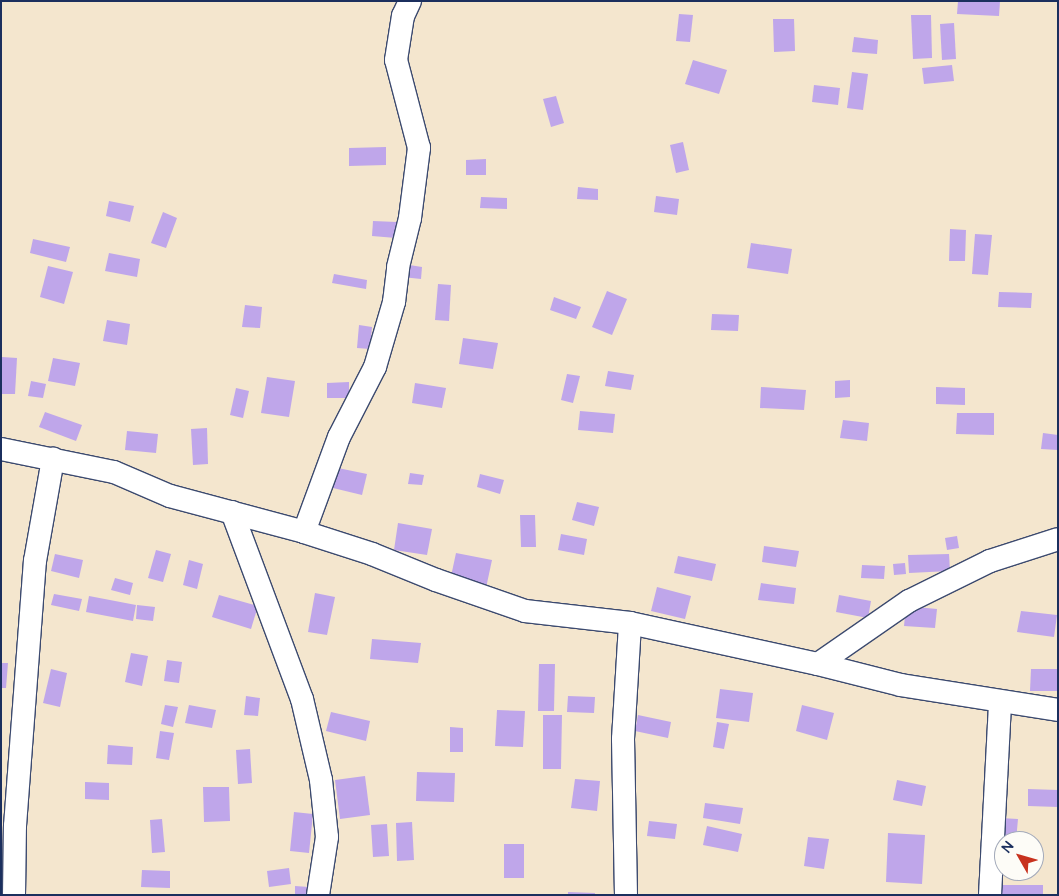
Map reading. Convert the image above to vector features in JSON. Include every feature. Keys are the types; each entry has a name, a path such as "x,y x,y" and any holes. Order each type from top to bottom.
{"street":[{"path":"304,532 339,437 375,367 394,302 398,267 410,218 419,148 396,60 403,16 410,1"},
{"path":"1,449 114,472 170,496 304,532 372,554 436,580 525,611 630,623 818,664 901,685 1058,710"},
{"path":"10,892 35,561 53,460"},
{"path":"232,512 302,699 321,780 327,836 318,895"},
{"path":"818,664 909,602 990,561 1058,539"},
{"path":"626,895 623,739 630,623"},
{"path":"990,895 1000,702"}],"building":[{"path":"958,1 1000,1 999,16 957,14"},
{"path":"679,14 693,15 690,42 676,41"},
{"path":"911,15 931,15 932,58 913,59"},
{"path":"773,19 794,19 795,51 774,52"},
{"path":"954,23 956,59 942,60 940,24"},
{"path":"854,37 878,40 877,54 852,52"},
{"path":"693,60 727,70 719,94 685,84"},
{"path":"952,65 954,81 924,84 922,68"},
{"path":"852,72 868,74 863,110 847,108"},
{"path":"814,85 840,88 838,105 812,102"},
{"path":"556,96 564,123 551,127 543,99"},
{"path":"683,142 689,170 676,173 670,145"},
{"path":"386,147 386,165 349,166 349,148"},
{"path":"486,159 486,175 466,175 466,160"},
{"path":"578,187 598,189 598,200 577,199"},
{"path":"656,196 679,199 677,215 654,212"},
{"path":"481,197 507,198 507,209 480,208"},
{"path":"109,201 134,206 130,222 106,216"},
{"path":"163,212 177,218 166,248 151,243"},
{"path":"373,221 397,222 396,238 372,236"},
{"path":"950,229 966,230 965,261 949,261"},
{"path":"975,234 992,235 988,275 972,274"},
{"path":"33,239 70,247 66,262 30,253"},
{"path":"751,243 792,249 788,274 747,268"},
{"path":"109,253 140,259 137,277 105,271"},
{"path":"403,264 422,267 421,279 402,277"},
{"path":"48,266 73,272 64,304 40,297"},
{"path":"334,274 367,280 366,289 332,283"},
{"path":"438,284 451,285 449,321 435,320"},
{"path":"607,291 627,299 612,335 592,327"},
{"path":"999,292 1032,293 1031,308 998,307"},
{"path":"554,297 581,307 576,319 550,310"},
{"path":"245,305 262,307 260,328 242,327"},
{"path":"712,314 739,315 738,331 711,330"},
{"path":"107,320 130,324 127,345 103,341"},
{"path":"359,325 372,327 370,349 357,348"},
{"path":"463,338 498,343 493,369 459,364"},
{"path":"2,357 17,358 15,394 1,394"},
{"path":"53,358 80,363 75,386 48,381"},
{"path":"608,371 634,375 631,390 605,386"},
{"path":"567,374 580,376 573,403 561,400"},
{"path":"267,377 295,381 289,417 261,413"},
{"path":"850,380 850,397 835,398 835,381"},
{"path":"31,381 46,384 43,398 28,396"},
{"path":"349,382 349,398 327,398 327,383"},
{"path":"415,383 446,388 442,408 412,403"},
{"path":"761,387 806,390 804,410 760,408"},
{"path":"936,387 965,388 965,405 936,404"},
{"path":"236,388 249,391 243,418 230,415"},
{"path":"580,411 615,414 613,433 578,430"},
{"path":"45,412 82,425 76,441 39,427"},
{"path":"957,413 994,413 994,435 956,434"},
{"path":"843,420 869,423 867,441 840,438"},
{"path":"207,428 208,464 193,465 191,429"},
{"path":"127,431 158,434 156,453 125,450"},
{"path":"1043,433 1058,435 1058,450 1041,449"},
{"path":"338,468 367,474 362,495 333,488"},
{"path":"410,473 424,475 422,485 408,484"},
{"path":"480,474 504,480 500,494 477,487"},
{"path":"577,502 599,507 594,526 572,520"},
{"path":"520,515 535,515 536,547 521,547"},
{"path":"398,523 432,529 427,555 394,550"},
{"path":"561,534 587,539 584,555 558,550"},
{"path":"957,536 959,548 947,550 945,538"},
{"path":"764,546 799,551 796,567 762,562"},
{"path":"156,550 171,554 163,582 148,578"},
{"path":"456,553 492,560 486,588 450,581"},
{"path":"55,554 83,560 79,578 51,571"},
{"path":"949,554 950,571 909,573 908,555"},
{"path":"678,556 716,564 712,581 674,573"},
{"path":"189,560 203,564 197,589 183,585"},
{"path":"905,563 906,574 894,575 893,564"},
{"path":"862,565 885,566 884,579 861,578"},
{"path":"115,578 133,583 130,595 111,590"},
{"path":"761,583 796,588 794,604 758,600"},
{"path":"657,587 691,596 685,619 651,611"},
{"path":"315,593 335,597 327,635 308,632"},
{"path":"54,594 82,599 79,611 51,605"},
{"path":"219,595 258,606 251,629 212,617"},
{"path":"839,595 871,601 868,618 836,612"},
{"path":"89,596 136,605 133,621 86,612"},
{"path":"137,605 155,607 153,621 136,619"},
{"path":"906,606 937,609 935,628 904,626"},
{"path":"1021,611 1057,615 1054,637 1017,632"},
{"path":"372,639 421,643 418,663 370,659"},
{"path":"131,653 148,656 142,686 125,682"},
{"path":"167,660 182,662 179,683 164,681"},
{"path":"1,663 8,663 6,688 1,688"},
{"path":"539,664 555,664 554,711 538,711"},
{"path":"51,669 67,673 60,707 43,703"},
{"path":"1031,669 1058,669 1058,691 1030,691"},
{"path":"720,689 753,693 749,722 716,718"},
{"path":"246,696 260,698 258,716 244,715"},
{"path":"568,696 595,697 594,713 567,712"},
{"path":"165,705 178,707 173,727 161,724"},
{"path":"189,705 216,710 212,728 185,723"},
{"path":"802,705 834,713 827,740 796,731"},
{"path":"497,710 525,711 523,747 495,746"},
{"path":"331,712 370,721 366,741 326,731"},
{"path":"543,715 562,715 561,769 543,769"},
{"path":"638,715 671,722 668,738 635,731"},
{"path":"717,722 729,724 724,749 713,747"},
{"path":"450,727 463,728 463,752 450,752"},
{"path":"160,731 174,733 169,760 156,758"},
{"path":"108,745 133,747 132,765 107,764"},
{"path":"250,749 252,783 238,784 236,750"},
{"path":"417,772 455,773 454,802 416,801"},
{"path":"365,776 370,815 340,819 335,780"},
{"path":"575,779 600,781 597,811 571,808"},
{"path":"897,780 926,786 922,806 893,800"},
{"path":"85,782 109,783 109,800 85,799"},
{"path":"203,787 229,787 230,821 204,822"},
{"path":"1028,789 1058,790 1058,807 1028,806"},
{"path":"705,803 743,808 740,824 703,818"},
{"path":"294,812 313,814 309,853 290,851"},
{"path":"1000,818 1018,819 1017,831 999,831"},
{"path":"162,819 165,852 152,853 150,820"},
{"path":"649,821 677,824 675,839 647,836"},
{"path":"412,822 414,860 397,861 396,823"},
{"path":"387,824 389,856 373,857 371,825"},
{"path":"707,826 742,834 738,852 703,845"},
{"path":"888,833 925,835 922,884 886,882"},
{"path":"808,837 829,839 824,869 804,866"},
{"path":"504,844 524,844 524,878 504,878"},
{"path":"289,868 291,884 269,887 267,871"},
{"path":"142,870 170,871 170,888 141,887"},
{"path":"1000,885 1043,885 1043,895 1000,895"},
{"path":"295,886 309,887 309,895 295,895"},
{"path":"568,892 595,893 595,895 568,895"}]}
